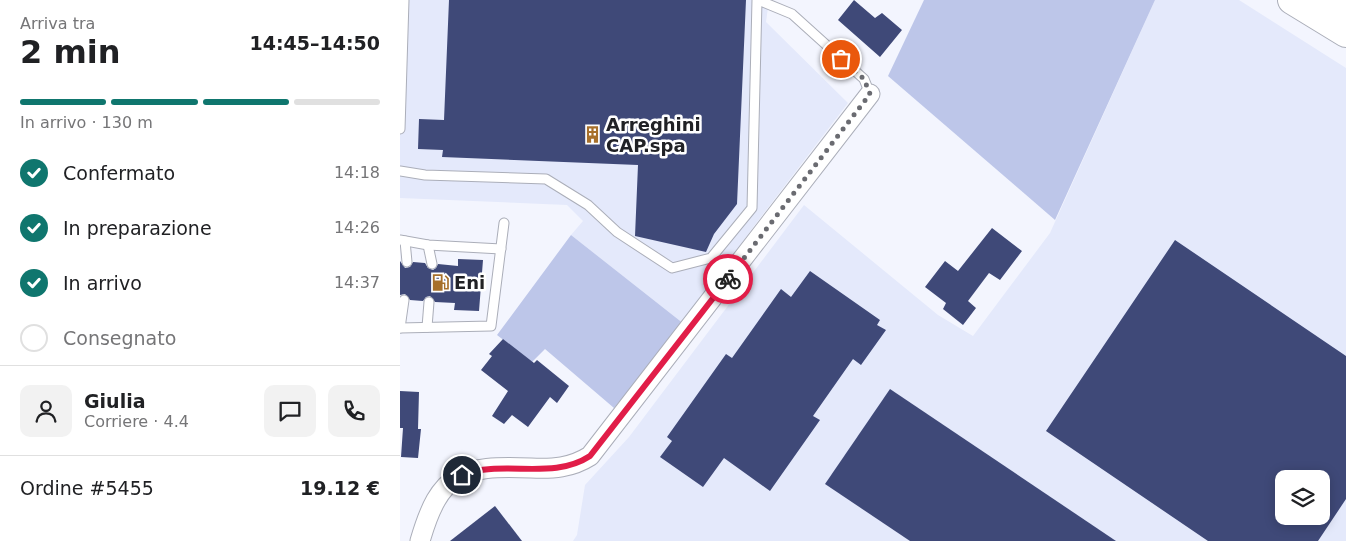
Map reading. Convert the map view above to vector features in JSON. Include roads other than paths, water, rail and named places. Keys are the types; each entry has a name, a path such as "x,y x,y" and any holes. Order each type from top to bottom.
{"highway":[{"path":"1292,0 1346,33"},
{"path":"1332,0 1346,8"}],"street":[{"path":"420,541 427,515 434,500 450,481 476,470 509,467 551,469 566,467 579,463 590,456 870,94"}],"lane":[{"path":"400,129 404,0"},
{"path":"400,171 425,175 546,179 588,205 618,232 672,268 711,258 752,208 757,0 792,14 864,79 870,94"},
{"path":"404,300 400,328 491,326 504,223"},
{"path":"407,262 402,240 428,245 501,249"},
{"path":"428,245 432,264"},
{"path":"427,327 429,302"}],"place":[{"name":"Arreghini CAP.spa","path":"592,135"},
{"name":"Eni","path":"440,283"}]}
